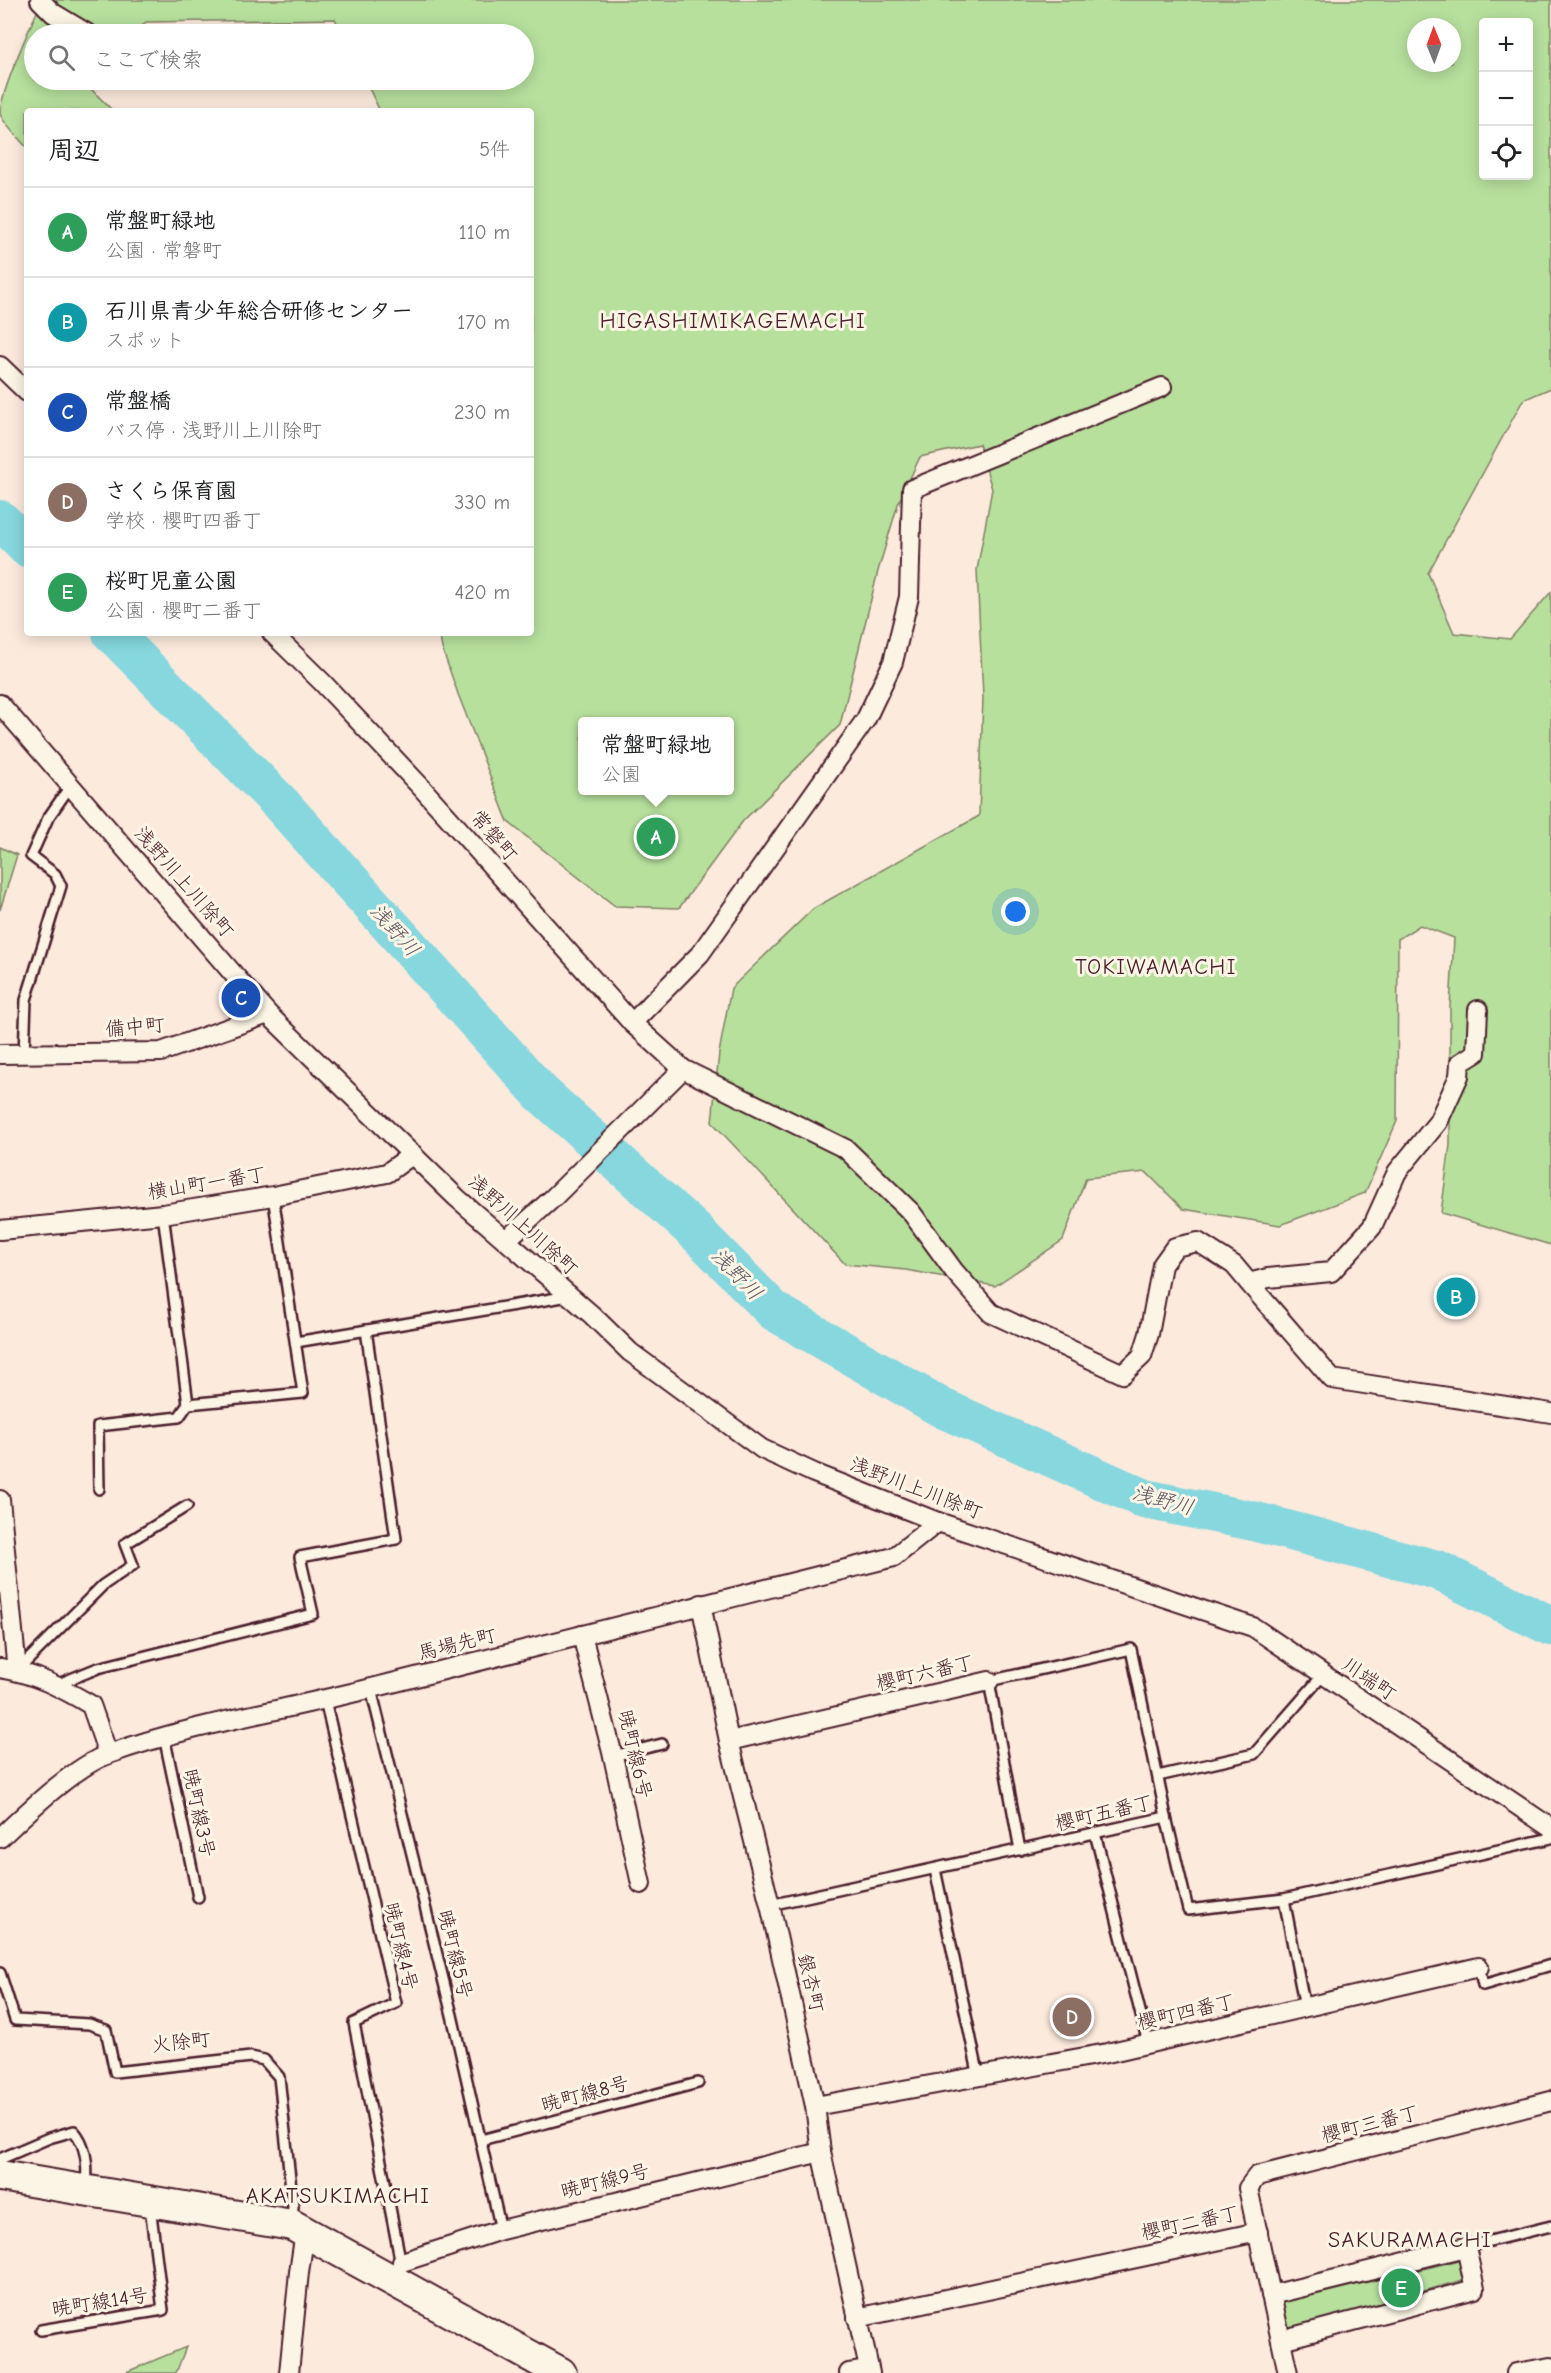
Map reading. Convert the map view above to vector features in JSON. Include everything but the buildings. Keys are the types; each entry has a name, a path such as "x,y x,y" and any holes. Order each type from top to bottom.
{"highway":[{"path":"0,2176 299,2228 398,2272 561,2373"}],"street":[{"path":"40,0 52,13 71,24"},
{"path":"0,366 24,389"},
{"path":"632,1023 700,954 866,718 893,662 909,597 912,489 1162,387"},
{"name":"常磐町","path":"275,636 421,787 632,1023 683,1069 846,1149 911,1212 954,1271 991,1313 1123,1374 1142,1356 1149,1334 1162,1265 1175,1247 1198,1242 1234,1265 1249,1283"},
{"name":"浅野川上川除町","path":"0,704 268,1014 457,1198 630,1352 762,1449 814,1473 938,1522 1149,1594"},
{"path":"1478,1010 1476,1053 1460,1062 1460,1076 1438,1122 1397,1172 1372,1227 1331,1272 1268,1278 1249,1283 1332,1379 1551,1413"},
{"name":"備中町","path":"0,1054 161,1052 268,1014"},
{"path":"506,1240 553,1198 683,1069"},
{"name":"横山町一番丁","path":"0,1230 163,1214 273,1196 387,1173 413,1154"},
{"path":"0,1500 9,1670 56,1685 91,1705 108,1754"},
{"name":"馬場先町","path":"0,1838 36,1803 89,1764 108,1754 164,1736 372,1689 894,1557 938,1522"},
{"name":"川端町","path":"1149,1594 1253,1627 1551,1828"},
{"name":"銀杏町","path":"701,1604 729,1741 770,1905 815,2106 821,2152 869,2371"},
{"name":"暁町線6号","path":"582,1635 613,1756 641,1884"},
{"name":"櫻町六番丁","path":"729,1741 989,1681"},
{"name":"櫻町四番丁","path":"815,2106 979,2078 1148,2043 1479,1967"},
{"name":"櫻町三番丁","path":"1258,2232 1248,2188 1257,2176 1551,2101"},
{"name":"暁町線9号","path":"398,2272 501,2230 821,2152"},
{"name":"火除町","path":"289,2373 298,2272 299,2228"},
{"name":"櫻町二番丁","path":"857,2318 1258,2232 1288,2373"},
{"path":"1271,2295 1466,2247 1475,2289 1281,2340"},
{"path":"1516,2373 1551,2367"},
{"path":"849,2373 869,2371"}],"lane":[{"path":"24,1055 26,1000 61,886 55,874 31,856 48,818 70,785"},
{"path":"188,1404 303,1393 273,1196"},
{"path":"99,1489 98,1426 179,1417 188,1404 163,1214"},
{"path":"296,1342 568,1296"},
{"path":"56,1685 98,1668 313,1614 300,1557 396,1539 366,1329"},
{"path":"9,1670 104,1585 133,1565 125,1544 187,1506"},
{"name":"櫻町六番丁","path":"989,1681 1131,1649 1158,1776"},
{"path":"1166,1817 1158,1776 1254,1754 1323,1675"},
{"path":"989,1681 1020,1850"},
{"name":"暁町線5号","path":"372,1689 501,2230"},
{"name":"暁町線4号","path":"325,1700 396,2003 354,2023 398,2272"},
{"name":"暁町線3号","path":"164,1736 198,1897"},
{"path":"613,1756 662,1744"},
{"name":"櫻町五番丁","path":"770,1905 1166,1817 1188,1910 1284,1899 1551,1838"},
{"path":"1095,1833 1148,2043"},
{"path":"935,1869 979,2078"},
{"path":"1284,1899 1305,2008"},
{"name":"櫻町四番丁","path":"1479,1967 1483,1985 1551,1965"},
{"name":"火除町","path":"0,1973 15,2020 89,2024 106,2030 115,2072 251,2057 264,2060 279,2077 294,2206 299,2228"},
{"name":"暁町線8号","path":"481,2140 698,2083"},
{"path":"0,2159 49,2138 74,2131 80,2138 88,2168 85,2190"},
{"name":"暁町線14号","path":"40,2330 163,2310 150,2201"},
{"path":"1466,2247 1551,2226"}],"green space":[{"path":"43,0 1551,0 1551,388 1523,400 1428,573 1454,633 1510,639 1551,592 1551,1245 1441,1213 1450,1145 1450,1007 1454,938 1420,925 1398,939 1397,1121 1365,1193 1280,1225 1183,1209 1146,1172 1086,1178 1063,1240 995,1286 906,1270 845,1264 712,1122 719,1053 731,988 814,908 979,816 983,697 977,570 992,489 979,444 920,457 898,504 878,571 840,725 743,821 679,908 615,906 508,822 458,694 440,636 534,636 534,108 379,108 370,90 534,90 534,24 338,24 335,19 146,22 144,24 32,24"},
{"path":"24,42 24,90 92,90 110,108 24,108 24,144 0,114 5,91"},
{"path":"0,847 17,855 0,910"},
{"path":"1460,2260 1466,2279 1290,2329 1281,2303"},
{"path":"186,2347 176,2373 124,2373"}],"waterway":[{"name":"浅野川","path":"0,520 24,544"},
{"name":"浅野川","path":"115,636 280,803 541,1093 697,1233 774,1311 942,1408 1145,1499 1253,1521 1437,1570 1551,1626"}],"place":[{"name":"常盤町緑地","path":"656,837"},
{"name":"常盤橋","path":"241,998"},
{"name":"石川県青少年総合研修センター","path":"1456,1297"},
{"name":"さくら保育園","path":"1072,2017"},
{"name":"桜町児童公園","path":"1401,2288"}],"district":[{"name":"HIGASHIMIKAGEMACHI","path":"733,321"},
{"name":"TOKIWAMACHI","path":"1156,967"},
{"name":"AKATSUKIMACHI","path":"338,2196"},
{"name":"SAKURAMACHI","path":"1410,2240"}]}
